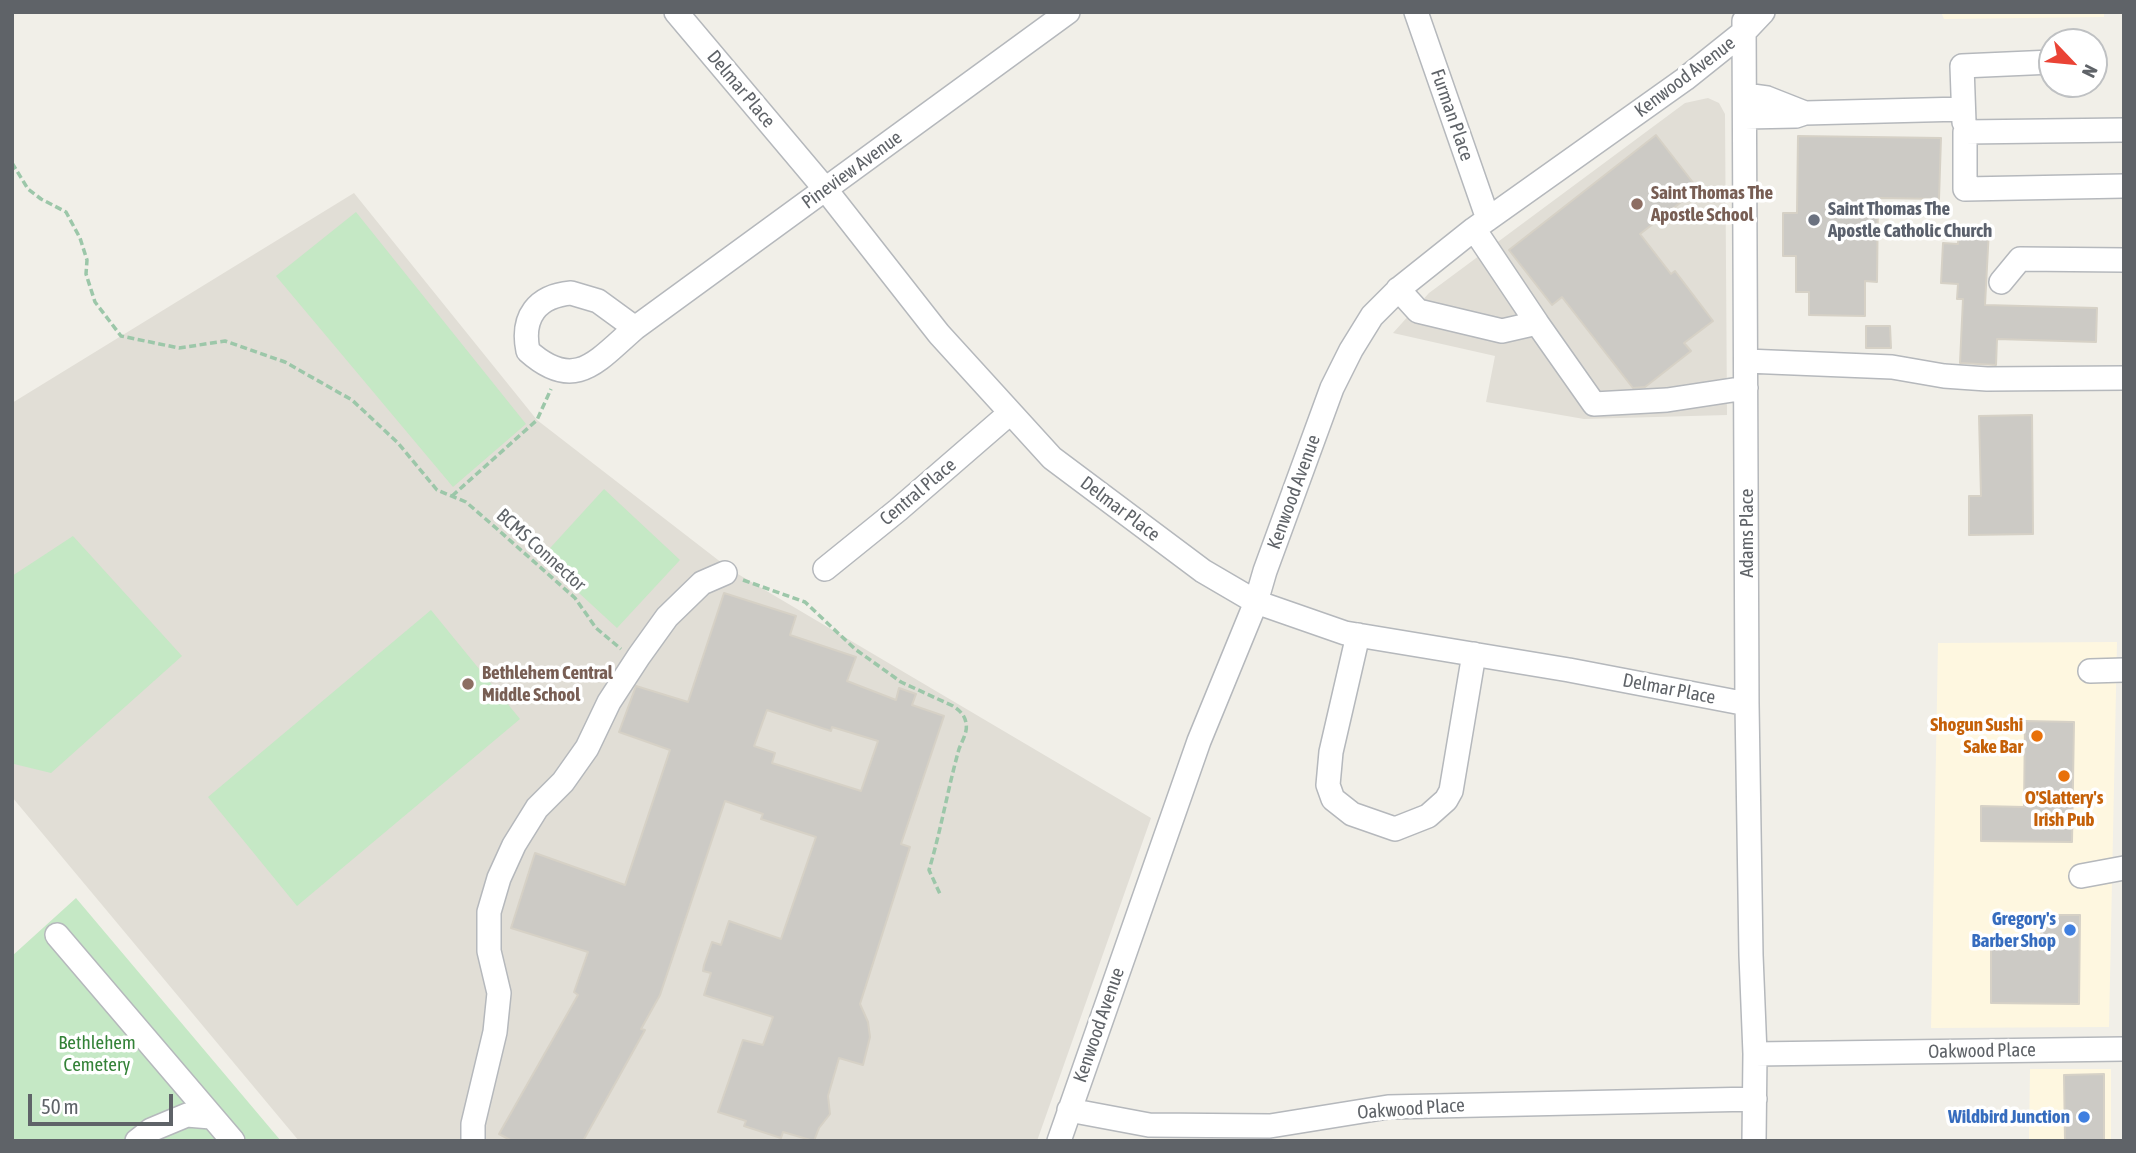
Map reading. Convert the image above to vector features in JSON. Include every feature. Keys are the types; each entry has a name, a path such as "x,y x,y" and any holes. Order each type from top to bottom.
{"street":[{"name":"Delmar Place","path":"676,12 826,190 939,334 1052,458 1203,571 1256,602 1345,633 1747,704"},
{"name":"Pineview Avenue","path":"553,370 582,370 594,363 635,328 1068,12"},
{"name":"Furman Place","path":"1416,12 1481,224 1537,323 1594,404 1667,400 1746,388"},
{"name":"Kenwood Avenue","path":"1059,1141 1199,741 1256,602 1332,388 1351,350 1373,316 1398,289 1481,224 1685,79 1744,22 1763,12"},
{"name":"Adams Place","path":"1744,22 1747,704 1755,1054 1754,1141"},
{"path":"2038,63 1962,66 1965,189 2124,186"},
{"path":"1745,106 1796,116 1805,113 2124,130"},
{"path":"2001,282 2020,259 2124,260"},
{"path":"1398,289 1418,311 1502,331 1537,323"},
{"path":"553,370 528,351 525,337 532,312 553,297 571,293 586,296 598,301 635,328"},
{"path":"1746,361 1892,368 1987,379 2124,378"},
{"name":"Central Place","path":"825,569 1010,413"},
{"path":"473,1141 473,1124 495,1032 499,993 489,951 489,912 499,878 514,845 537,808 563,782 587,748 609,702 667,617 702,583 725,573"},
{"path":"1358,635 1331,752 1328,785 1333,799 1352,814 1395,829 1428,816 1446,800 1451,791 1474,654"},
{"path":"2090,671 2124,670"},
{"path":"2081,876 2124,868"},
{"path":"57,935 233,1141"},
{"name":"Oakwood Place","path":"1755,1054 2124,1049"},
{"name":"Oakwood Place","path":"1069,1110 1149,1125 1270,1126 1388,1107 1755,1098"},
{"path":"136,1141 151,1130 187,1115 211,1117"}],"path":[{"name":"BCMS Connector","path":"12,163 28,189 66,212 80,238 87,260 86,275 95,302 121,336 179,348 225,341 285,362 352,400 398,443 437,490 466,502 553,577 575,598 596,628 635,661"},
{"path":"452,496 537,420 551,393 553,370"},
{"path":"725,573 805,602 855,649 901,682 961,712 966,723 965,734 929,870 940,894"}],"shaded area":[{"path":"1941,12 2104,12 2104,17 1944,19"},
{"name":"Saint Thomas The Apostle School","path":"1708,98 1719,103 1725,114 1727,415 1584,419 1486,402 1495,356 1393,333 1429,293 1685,103"},
{"name":"Bethlehem Central Middle School","path":"354,193 537,420 731,570 1151,818 1037,1141 299,1141 12,797 12,403"},
{"path":"2117,642 2109,1027 1931,1028 1938,643"},
{"path":"2030,1069 2111,1069 2111,1141 2029,1141"}],"green space":[{"path":"356,212 526,424 453,487 276,276"},
{"path":"604,489 680,560 617,628 541,558"},
{"path":"73,536 182,656 51,773 14,764 12,761 12,576"},
{"path":"431,610 520,719 297,906 208,797"},
{"name":"Bethlehem Cemetery","path":"76,898 281,1141 12,1141 12,956"}],"building":[{"path":"1656,135 1698,189 1640,234 1671,274 1675,271 1713,321 1684,343 1691,351 1645,387 1633,388 1562,297 1552,305 1509,250"},
{"name":"Saint Thomas The Apostle Catholic Church","path":"1798,136 1941,138 1939,199 1878,198 1877,282 1865,281 1865,316 1809,315 1809,292 1796,292 1796,256 1783,256 1783,213 1797,213"},
{"path":"1959,228 1989,229 1985,305 2097,308 2096,342 1997,339 1996,365 1960,363 1963,299 1957,299 1958,284 1941,283 1943,243 1958,244"},
{"path":"1866,326 1890,326 1891,348 1866,348"},
{"path":"2032,415 2033,534 1969,535 1969,496 1981,496 1979,416"},
{"path":"724,593 796,616 790,635 856,657 847,681 896,700 899,688 916,694 912,705 944,716 901,844 910,847 860,1004 868,1022 870,1037 863,1065 839,1058 828,1096 830,1114 819,1128 814,1141 783,1132 781,1138 744,1126 746,1121 718,1112 743,1040 763,1045 773,1017 704,995 711,973 703,971 712,942 721,945 729,921 781,939 816,837 761,819 763,814 725,801 660,995 641,1029 645,1030 583,1141 512,1141 499,1134 578,995 574,992 588,952 511,928 535,853 625,885 670,750 619,732 636,686 688,702","holes":["767,710 831,731 832,727 878,741 861,791 772,763 775,753 754,746"]},
{"path":"2025,721 2074,722 2072,842 1981,841 1981,806 2024,807"},
{"path":"2042,915 2080,915 2079,1004 1991,1003 1991,946 2041,947"},
{"path":"2104,1074 2104,1141 2065,1141 2064,1075"}],"place":[{"name":"Saint Thomas The Apostle School","path":"1637,204"},
{"name":"Saint Thomas The Apostle Catholic Church","path":"1814,220"},
{"name":"Bethlehem Central Middle School","path":"468,684"},
{"name":"Shogun Sushi Sake Bar","path":"2037,736"},
{"name":"O'Slattery's Irish Pub","path":"2064,776"},
{"name":"Gregory's Barber Shop","path":"2070,930"},
{"name":"Wildbird Junction","path":"2084,1117"}]}
